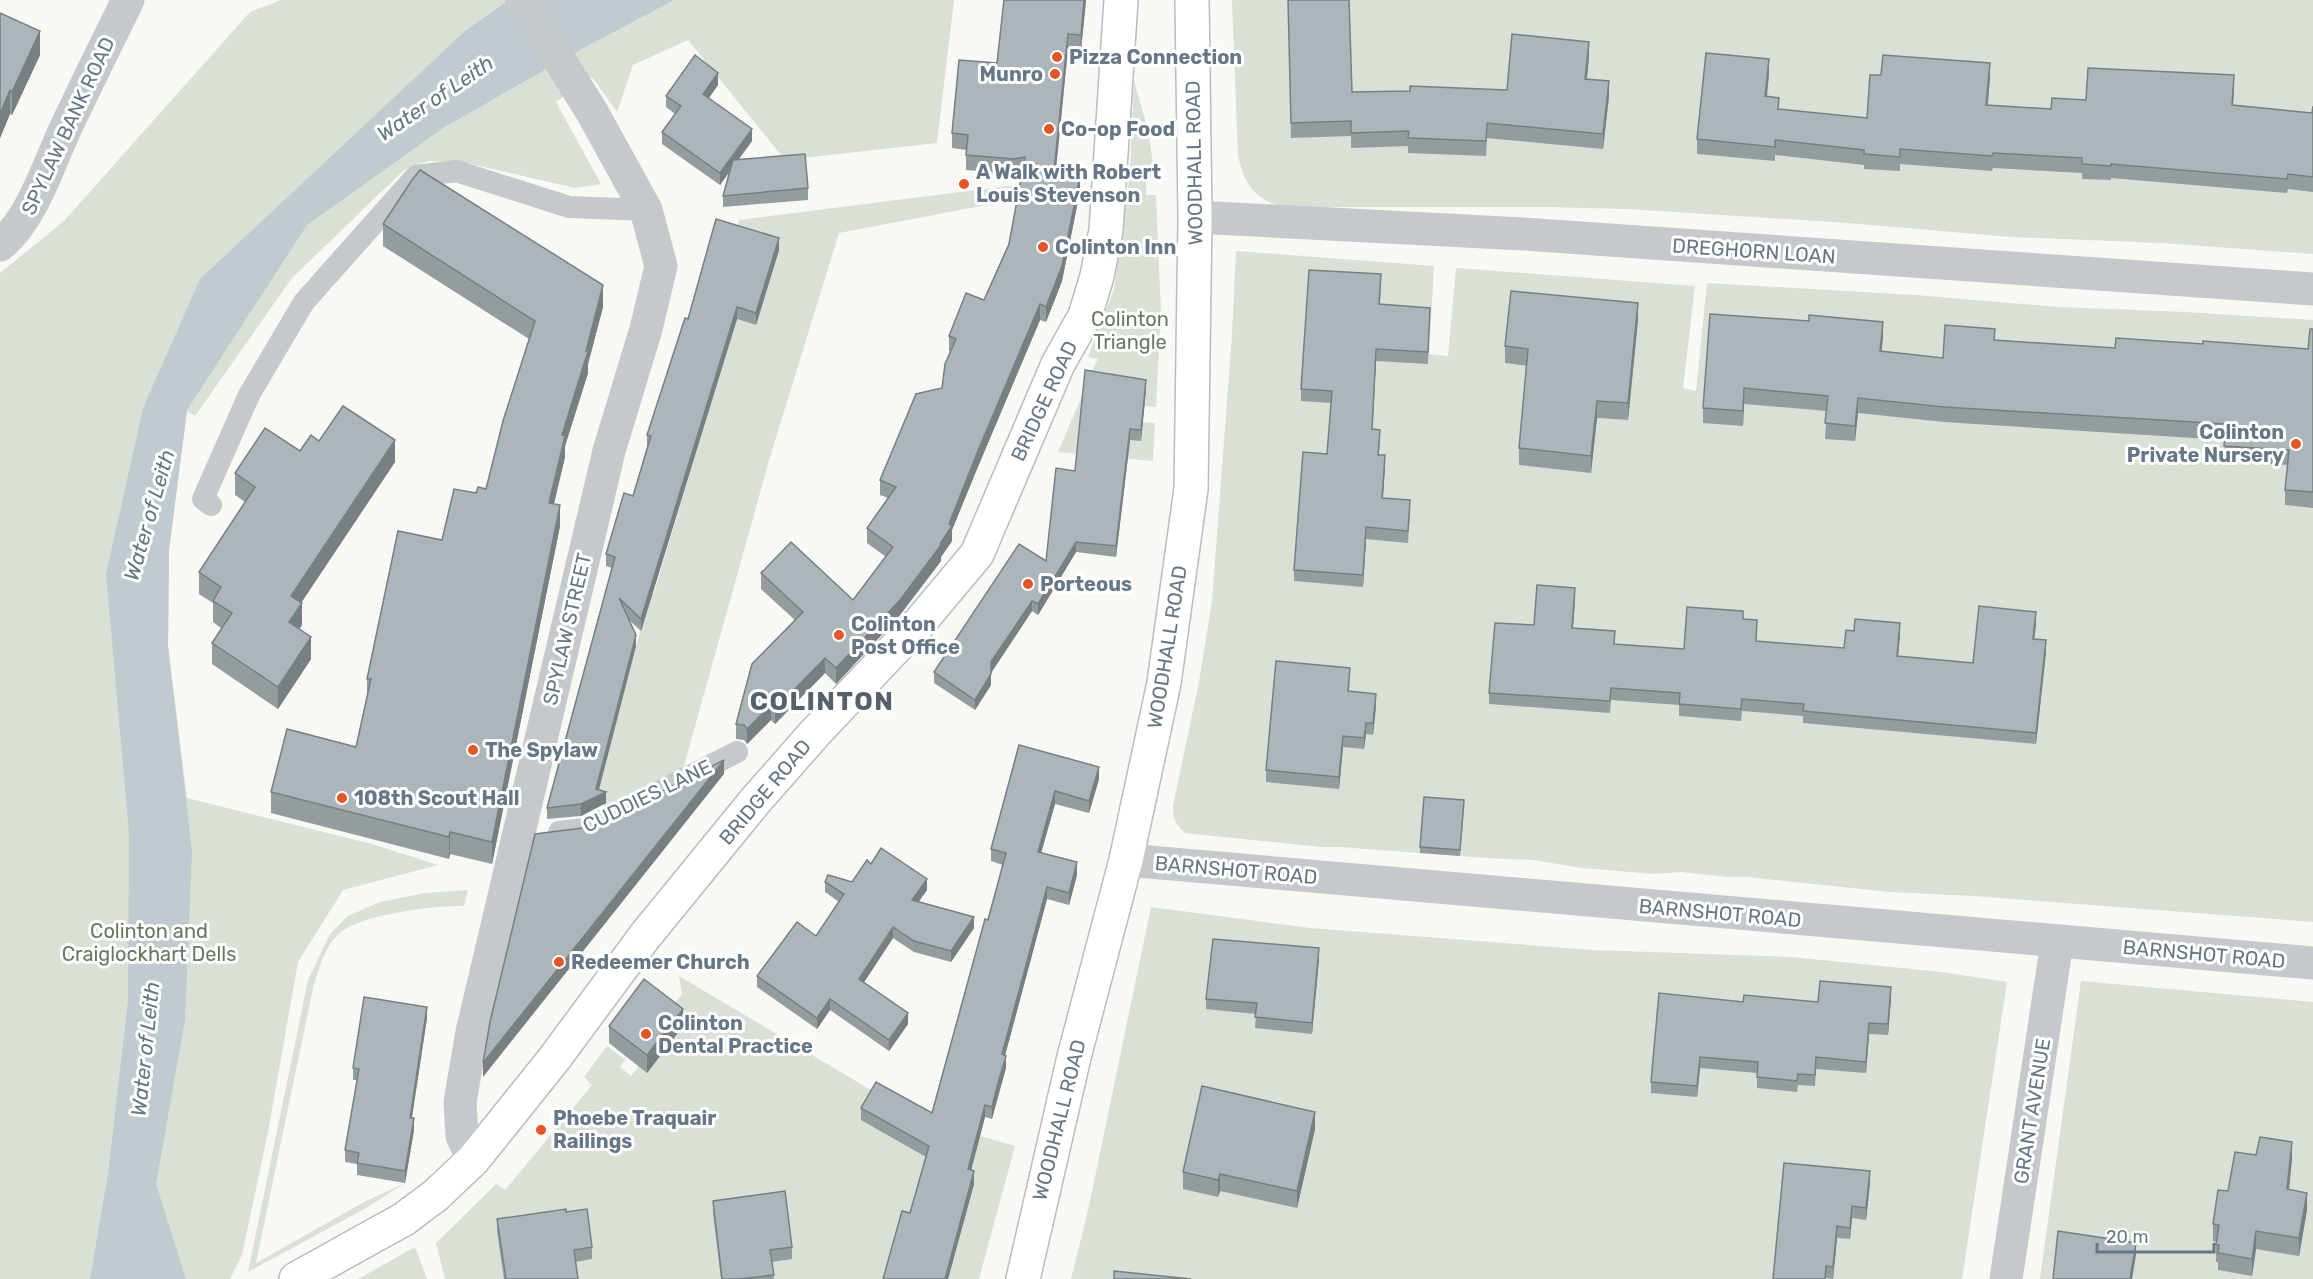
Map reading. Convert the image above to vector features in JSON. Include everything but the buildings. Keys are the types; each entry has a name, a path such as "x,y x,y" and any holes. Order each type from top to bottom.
{"main road":[{"name":"BRIDGE ROAD","path":"296,1279 405,1219 473,1160 554,1059 645,936 756,800 815,733 920,622 977,554 1058,364 1085,316 1097,276 1106,230 1120,0"},
{"name":"WOODHALL ROAD","path":"1023,1279 1074,1057 1126,860 1164,683 1191,489 1195,217 1192,0"}],"street":[{"name":"SPYLAW BANK ROAD","path":"0,245 10,237 28,211 68,122 128,0"},
{"name":"SPYLAW STREET","path":"473,1160 462,1136 460,1102 472,1032 607,462 646,329 661,266 646,210 592,112 522,0"},
{"name":"DREGHORN LOAN","path":"1195,217 1523,234 2313,289"},
{"name":"BARNSHOT ROAD","path":"1126,860 2313,963"},
{"name":"GRANT AVENUE","path":"2006,1279 2057,942"}],"lane":[{"path":"211,505 203,499 249,394 304,302 416,176 456,171 569,207 646,210"},
{"name":"CUDDIES LANE","path":"519,836 585,829 737,752"}],"green space":[{"name":"Colinton and Craiglockhart Dells","path":"281,0 954,0 937,143 785,160 688,40 633,65 617,112 592,77 556,102 601,184 575,188 463,162 428,161 404,170 292,278 195,416 187,411 169,550 168,646 187,798 372,844 438,865 343,890 298,962 268,1132 242,1255 230,1279 0,1279 0,273 64,221 250,12"},
{"path":"1232,0 2313,0 2313,254 2162,243 2011,237 1848,223 1627,209 1286,207 1266,201 1253,190 1244,175 1238,156"},
{"name":"Colinton Triangle","path":"1134,81 1148,130 1155,177 1146,178 1146,195 1156,195 1161,312 1156,407 1145,406 1146,390 1087,381 1098,359 1088,357 1114,289 1130,172"},
{"path":"1072,178 1071,189 839,233 770,457 682,773 601,817 604,803 595,801 649,598 654,593 736,319 756,325 757,265 773,270 778,250 737,229 739,220"},
{"path":"1236,251 1434,266 1429,354 1448,356 1456,268 1695,286 1683,388 1696,391 1707,283 1915,295 2059,307 2313,320 2313,922 1973,896 1890,892 1681,872 1653,874 1582,868 1533,860 1322,847 1185,833 1176,821 1173,806 1199,682 1212,601","holes":["1638,321 1628,420 1597,418 1591,473 1558,369"]},
{"path":"1084,391 1141,441 1143,422 1155,423 1153,461 1058,452"},
{"path":"468,890 464,906 436,907 384,915 353,925 342,931 331,943 320,965 313,988 256,1263 366,1201 405,1183 368,1207 248,1272 308,980 330,934 348,916 380,902 425,893"},
{"path":"1151,907 1310,928 1593,950 1791,957 1942,972 2007,982 1962,1279 1071,1279 1089,1206"},
{"path":"679,976 918,1118 1015,1146 979,1279 445,1279 436,1243 496,1184 505,1190 592,1085 584,1077 607,1046 625,1060 620,1067 631,1076 639,1066 647,1072 667,1013 682,994"},
{"path":"2081,981 2313,1002 2313,1279 2040,1279"},
{"path":"415,1247 427,1279 358,1279"}],"water":[{"name":"Water of Leith","path":"509,0 674,0 576,52 443,128 307,225 187,410 169,550 168,646 192,851 185,1020 156,1184 186,1279 90,1279 108,1174 128,1001 129,833 106,574 143,408 200,279 465,31"}],"place":[{"name":"Pizza Connection","path":"1057,57"},
{"name":"Munro","path":"1055,74"},
{"name":"Co-op Food","path":"1049,129"},
{"name":"A Walk with Robert Louis Stevenson","path":"964,184"},
{"name":"Colinton Inn","path":"1043,247"},
{"name":"Colinton Private Nursery","path":"2296,444"},
{"name":"Porteous","path":"1028,584"},
{"name":"Colinton Post Office","path":"839,635"},
{"name":"The Spylaw","path":"473,750"},
{"name":"108th Scout Hall","path":"342,798"},
{"name":"Redeemer Church","path":"559,962"},
{"name":"Colinton Dental Practice","path":"646,1034"},
{"name":"Phoebe Traquair Railings","path":"541,1130"}],"district":[{"name":"COLINTON","path":"822,701"}]}
